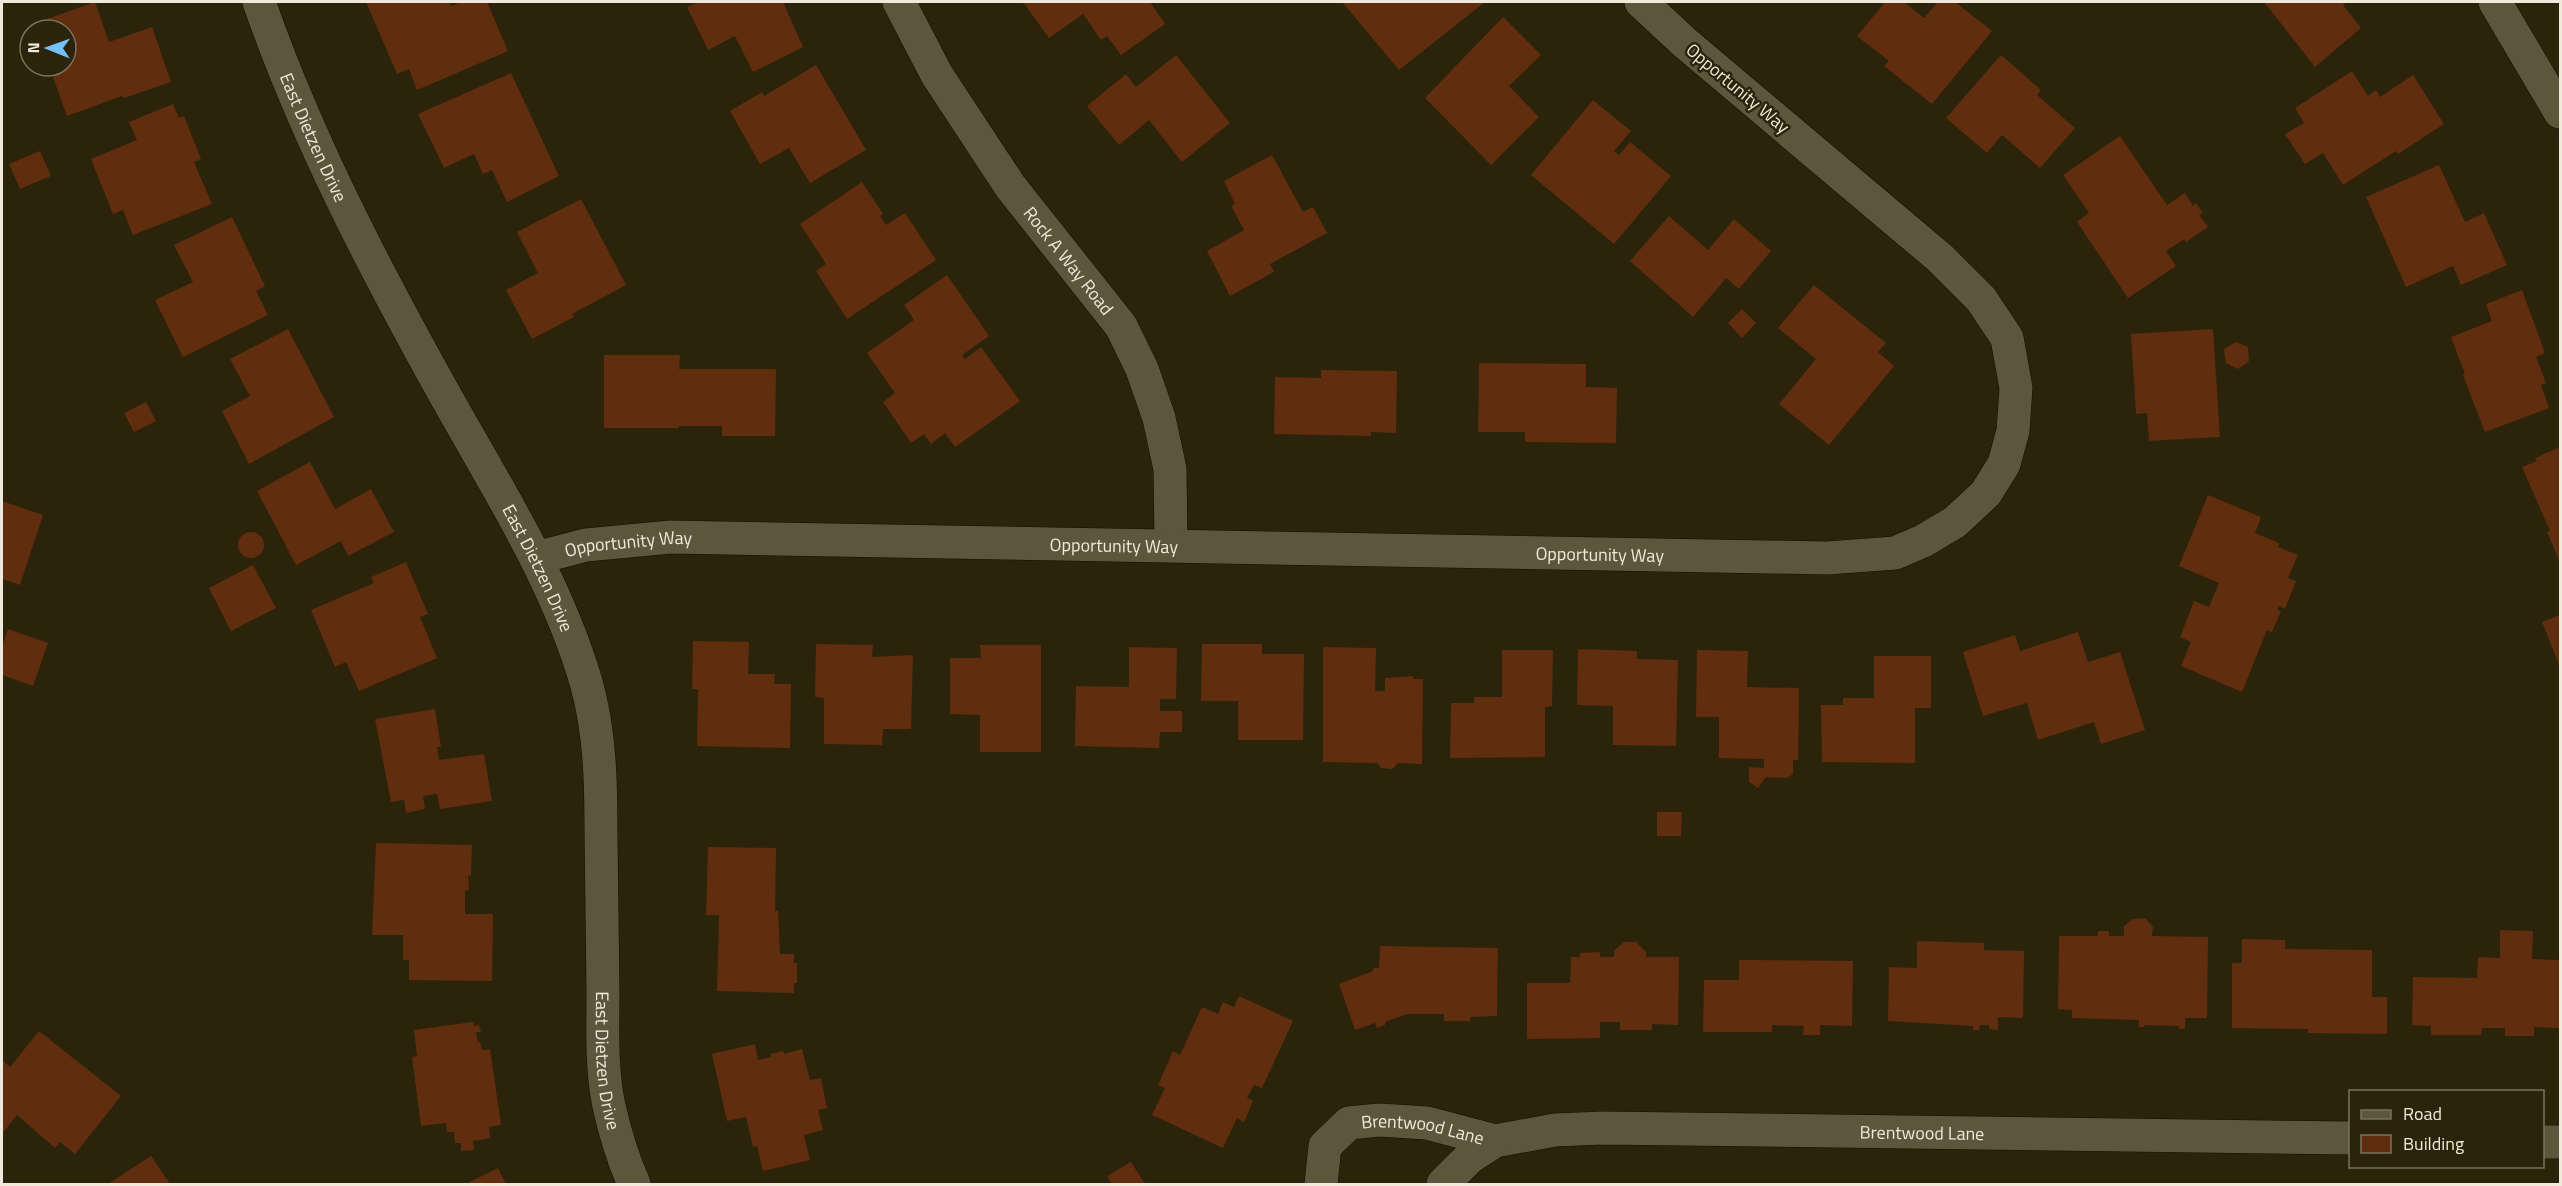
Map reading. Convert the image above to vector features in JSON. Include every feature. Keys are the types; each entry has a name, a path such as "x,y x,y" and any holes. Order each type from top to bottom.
{"street":[{"name":"East Dietzen Drive","path":"260,2 284,72 321,158 384,283 536,558 565,624 586,683 598,739 601,785 603,1042 609,1103 624,1161 634,1185"},
{"name":"Rock A Way Road","path":"899,2 937,75 1010,186 1121,326 1142,369 1159,418 1170,469 1171,545"},
{"name":"Opportunity Way","path":"536,558 586,545 671,537 1827,558 1895,553 1923,541 1955,522 1986,493 2004,464 2013,431 2016,388 2007,338 1981,300 1940,258 1684,42 1641,2"},
{"path":"2495,2 2560,112"},
{"name":"Brentwood Lane","path":"1321,1185 1325,1146 1348,1123 1379,1120 1427,1123 1495,1142"},
{"name":"Brentwood Lane","path":"1443,1185 1469,1158 1495,1142 1555,1130 1603,1128 2349,1138"},
{"path":"2544,1142 2560,1142"}],"building":[{"path":"95,2 109,42 152,27 171,82 124,98 122,96 67,116 53,78 78,78 78,18 50,18"},
{"path":"366,2 449,2 451,6 461,2 487,2 508,51 417,90 409,69 397,74"},
{"path":"699,2 783,2 803,47 753,72 735,36 708,50 687,7"},
{"path":"1023,2 1150,2 1165,24 1121,55 1107,36 1101,40 1083,14 1049,38"},
{"path":"1485,2 1399,70 1343,3"},
{"path":"1885,2 1904,2 1924,18 1938,2 1955,2 1992,31 1932,104 1884,66 1889,61 1857,36"},
{"path":"2264,2 2347,2 2343,5 2361,28 2315,67"},
{"path":"1503,17 1541,55 1509,86 1539,117 1491,165 1425,98"},
{"path":"1176,55 1230,123 1182,162 1149,120 1119,145 1087,106 1126,74 1136,87"},
{"path":"2001,55 2041,90 2037,95 2075,128 2040,168 2002,135 1987,153 1946,118"},
{"path":"816,65 866,150 810,183 789,148 760,164 730,111 762,92 764,96"},
{"path":"2352,71 2368,96 2376,90 2380,97 2413,75 2444,124 2398,154 2396,151 2343,185 2323,153 2305,164 2285,134 2304,123 2295,108"},
{"path":"511,73 559,176 507,202 492,170 483,174 474,154 444,168 418,114"},
{"path":"1593,100 1631,131 1614,151 1619,155 1630,142 1671,176 1614,244 1531,175"},
{"path":"173,104 179,118 184,116 201,159 194,162 212,204 133,235 123,210 113,214 91,159 137,140 129,122"},
{"path":"2120,136 2167,205 2185,193 2193,206 2196,203 2203,213 2199,215 2208,227 2186,242 2184,239 2166,251 2176,266 2128,298 2077,222 2089,213 2063,175"},
{"path":"40,151 51,176 20,189 9,164"},
{"path":"1272,155 1303,212 1313,207 1327,233 1270,264 1274,272 1230,296 1207,251 1244,230 1231,206 1235,204 1224,181"},
{"path":"2439,165 2465,222 2484,213 2507,265 2461,285 2453,266 2406,287 2366,197"},
{"path":"862,182 883,214 880,216 886,225 905,213 936,260 847,319 816,271 826,264 800,224"},
{"path":"581,199 626,285 572,314 574,317 532,339 506,290 538,273 517,232"},
{"path":"1669,216 1708,250 1734,219 1771,251 1739,289 1726,278 1693,317 1630,261"},
{"path":"232,217 265,286 256,291 268,315 183,357 155,300 193,282 174,245"},
{"path":"947,275 989,336 962,355 965,359 981,347 1020,401 955,447 945,433 931,444 924,434 911,443 883,402 895,393 867,353 914,320 904,305"},
{"path":"1814,285 1886,343 1878,352 1894,366 1829,445 1779,404 1816,359 1778,328"},
{"path":"2522,290 2545,353 2536,357 2546,383 2541,385 2549,408 2485,432 2451,337 2492,321 2486,304"},
{"path":"1742,309 1756,323 1742,338 1728,323"},
{"path":"288,329 334,417 249,464 222,411 250,396 230,359"},
{"path":"2213,329 2220,437 2149,441 2147,413 2136,414 2131,334"},
{"path":"2236,342 2248,347 2249,361 2238,369 2226,363 2224,349"},
{"path":"604,355 680,355 679,369 776,369 775,436 722,436 722,426 604,428"},
{"path":"1479,363 1586,364 1586,387 1617,388 1616,443 1525,442 1525,432 1478,432"},
{"path":"1321,370 1397,371 1396,433 1371,432 1371,436 1274,434 1275,377 1321,378"},
{"path":"146,402 156,421 134,432 124,413"},
{"path":"2560,447 2560,563 2547,532 2550,531 2522,467 2537,461 2535,458"},
{"path":"310,462 335,509 371,489 394,532 348,556 341,541 296,565 257,491"},
{"path":"2208,495 2261,517 2255,533 2279,543 2278,547 2298,555 2288,578 2296,581 2285,609 2279,606 2277,610 2281,611 2272,632 2267,630 2242,692 2181,666 2191,642 2180,637 2194,601 2209,607 2219,583 2179,566"},
{"path":"2,501 43,515 20,585 2,579"},
{"path":"251,532 260,536 264,545 260,554 251,558 242,554 238,545 242,536"},
{"path":"406,562 428,614 420,617 437,658 359,691 346,662 335,667 311,610 374,583 371,577"},
{"path":"253,565 276,608 231,631 209,588"},
{"path":"2560,615 2560,667 2542,622"},
{"path":"8,629 48,643 33,686 2,675 2,647"},
{"path":"2078,632 2088,662 2120,652 2145,730 2101,744 2094,722 2038,740 2027,703 1983,716 1963,652 2015,635 2020,651"},
{"path":"693,641 749,642 748,674 775,674 774,684 791,684 790,748 697,746 698,689 692,689"},
{"path":"816,644 873,645 872,657 913,655 911,729 883,729 882,745 824,744 824,698 815,697"},
{"path":"1202,644 1262,644 1262,654 1304,654 1303,740 1238,740 1238,701 1201,701"},
{"path":"980,645 1041,645 1041,752 980,752 980,715 950,714 950,658 981,658"},
{"path":"1129,647 1177,648 1176,699 1160,699 1160,711 1182,711 1182,732 1160,732 1159,748 1075,746 1076,686 1129,687"},
{"path":"1323,647 1376,648 1375,691 1385,691 1385,678 1413,676 1413,679 1423,679 1422,764 1398,763 1392,769 1381,768 1377,763 1323,762"},
{"path":"1578,649 1637,651 1637,659 1678,660 1676,746 1613,745 1613,706 1577,705"},
{"path":"1502,650 1553,650 1552,706 1545,707 1545,757 1450,758 1451,703 1474,703 1474,697 1502,697"},
{"path":"1697,650 1748,651 1747,687 1799,688 1798,760 1793,760 1793,774 1787,778 1766,777 1758,788 1749,782 1749,767 1764,768 1764,759 1719,758 1719,717 1696,717"},
{"path":"1874,656 1931,656 1931,708 1915,708 1915,763 1822,762 1821,705 1843,705 1843,698 1874,698"},
{"path":"435,709 441,747 437,747 439,760 484,754 492,801 440,809 437,794 423,796 425,809 406,813 404,800 391,802 375,719"},
{"path":"1657,812 1682,812 1681,836 1657,836"},
{"path":"376,843 472,845 471,876 468,875 469,890 465,891 465,914 493,914 492,981 409,980 409,960 403,960 403,935 372,935"},
{"path":"708,847 776,848 775,911 778,911 780,954 794,954 794,963 797,963 797,983 794,983 794,993 717,991 719,915 706,915"},
{"path":"2145,918 2153,927 2152,936 2208,937 2207,1018 2185,1018 2185,1029 2179,1029 2179,1026 2144,1025 2144,1027 2139,1027 2139,1020 2072,1018 2072,1010 2058,1009 2059,936 2098,936 2098,931 2109,931 2109,936 2124,936 2124,926 2133,919"},
{"path":"2500,930 2533,931 2532,959 2560,960 2560,1028 2534,1027 2534,1036 2505,1036 2505,1028 2482,1028 2481,1035 2431,1035 2431,1026 2412,1025 2413,977 2477,978 2478,957 2500,958"},
{"path":"2242,939 2285,940 2285,949 2372,950 2372,997 2387,997 2387,1034 2308,1033 2308,1029 2232,1028 2232,963 2242,963"},
{"path":"1917,941 1984,943 1984,950 2024,951 2023,1018 1998,1017 1998,1030 1989,1029 1989,1025 1980,1025 1979,1030 1973,1030 1973,1026 1888,1021 1889,967 1917,968"},
{"path":"1624,942 1636,942 1646,952 1646,957 1679,957 1678,1025 1652,1024 1652,1030 1620,1030 1620,1022 1600,1022 1600,1038 1527,1039 1527,983 1570,983 1571,957 1580,957 1580,953 1600,952 1600,957 1614,957 1614,951"},
{"path":"1380,946 1498,948 1497,1016 1470,1017 1470,1021 1444,1021 1444,1014 1407,1014 1385,1022 1385,1025 1377,1028 1375,1023 1355,1030 1339,984 1373,971 1373,968 1379,968"},
{"path":"1739,960 1853,961 1852,1026 1820,1025 1820,1035 1803,1035 1804,1026 1772,1025 1772,1032 1703,1032 1704,980 1739,980"},
{"path":"1239,996 1293,1021 1262,1088 1254,1085 1247,1098 1253,1101 1244,1122 1237,1118 1223,1148 1152,1115 1165,1088 1158,1085 1173,1051 1180,1055 1202,1007 1218,1014 1223,1002 1234,1007"},
{"path":"473,1022 474,1026 479,1025 481,1032 476,1032 482,1050 490,1049 501,1125 489,1127 490,1138 473,1141 474,1150 461,1151 461,1143 455,1143 454,1132 447,1132 446,1123 421,1126 412,1057 417,1056 414,1030"},
{"path":"39,1031 121,1096 75,1154 60,1142 55,1148 17,1115 2,1134 2,1060 10,1067"},
{"path":"755,1044 758,1060 783,1051 784,1054 802,1049 810,1080 821,1078 827,1108 818,1110 823,1130 804,1135 810,1160 763,1171 757,1146 753,1147 746,1117 727,1121 712,1054"},
{"path":"151,1156 170,1184 108,1184"},
{"path":"1131,1162 1145,1184 1112,1184 1107,1176"},
{"path":"498,1168 506,1184 466,1184"}]}
